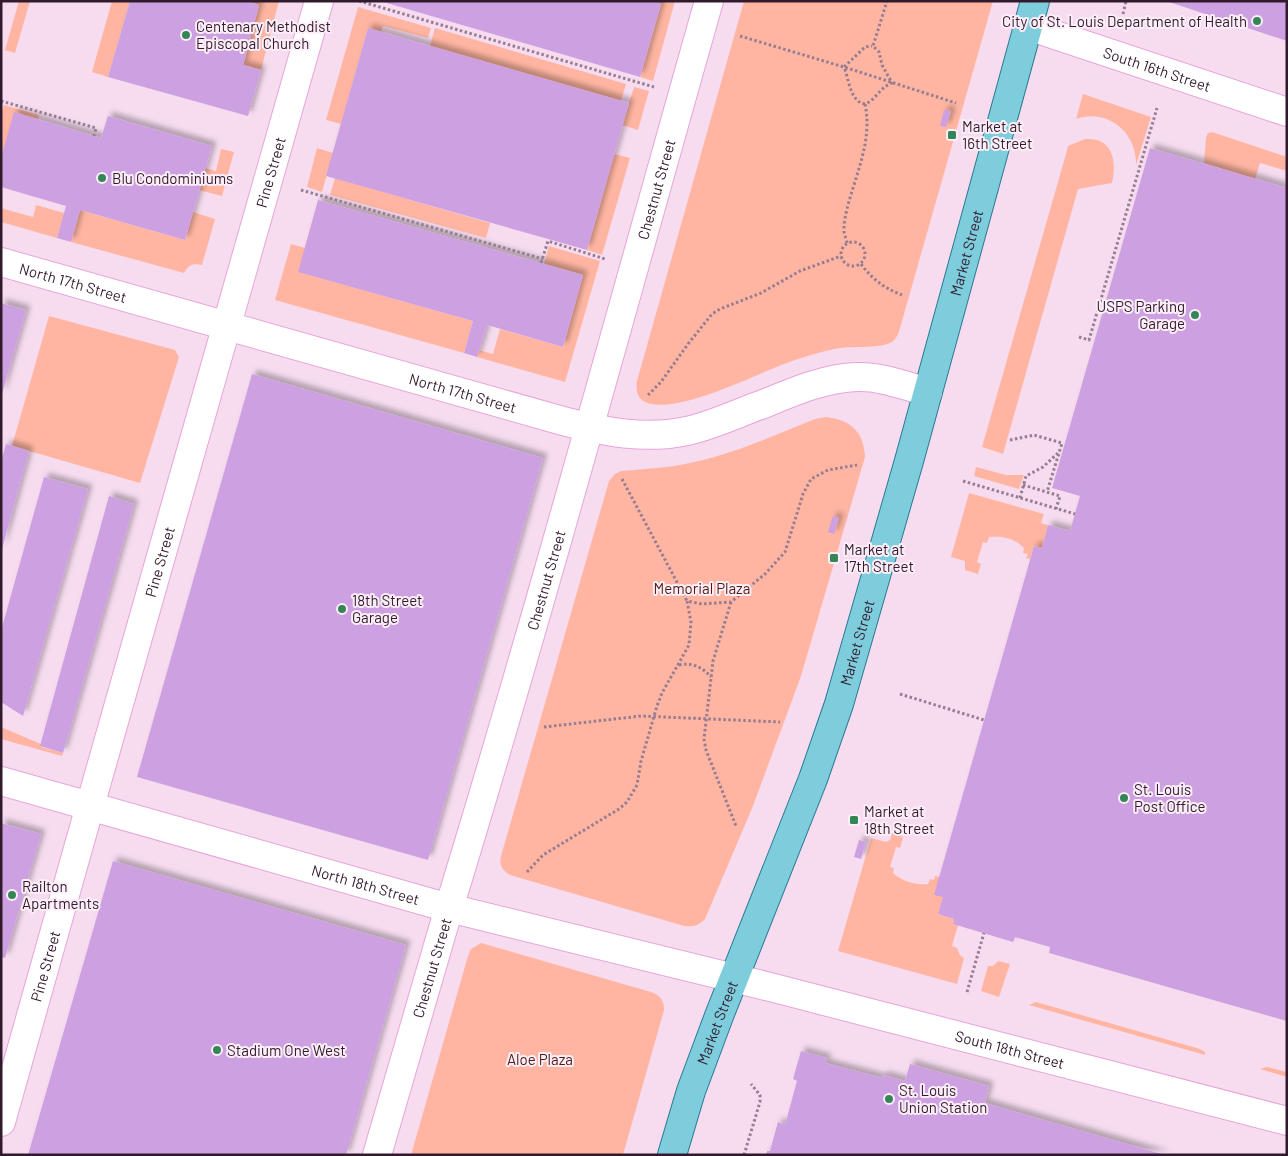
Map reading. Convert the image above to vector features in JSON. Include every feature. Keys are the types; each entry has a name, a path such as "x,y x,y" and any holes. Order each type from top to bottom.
{"main road":[{"name":"Market Street","path":"672,1155 691,1091 733,978 813,779 839,704 909,461 1031,14"}],"street":[{"name":"Pine Street","path":"1,1122 319,1"},
{"name":"Chestnut Street","path":"377,1155 472,835 708,1"},
{"name":"South 16th Street","path":"1031,14 1287,112"},
{"name":"North 17th Street","path":"1,262 588,428 638,435 688,430 818,384 849,378 872,378 928,392"},
{"name":"North 18th Street","path":"1,781 449,908 733,978"},
{"name":"South 18th Street","path":"733,978 1287,1121"}],"path":[{"path":"359,1 654,87"},
{"path":"873,46 887,1"},
{"path":"1122,14 1126,1"},
{"path":"740,36 844,67 956,104"},
{"path":"844,67 865,47 873,46"},
{"path":"873,46 879,52 882,65 892,83"},
{"path":"844,67 853,97 865,104"},
{"path":"865,104 884,87 892,83"},
{"path":"1,101 96,128 94,136"},
{"path":"848,243 844,232 844,224 865,143 868,125 865,104"},
{"path":"1078,337 1089,340 1157,108"},
{"path":"301,190 542,261 548,241 606,259"},
{"path":"851,241 859,243 864,249 865,257 861,264 849,266 842,260 842,248 848,243 851,241"},
{"path":"648,395 661,382 712,314 761,293 800,271 841,256"},
{"path":"861,264 882,286 902,295"},
{"path":"1010,440 1034,435 1062,443 1048,492"},
{"path":"1020,498 1026,476 1043,467 1059,452"},
{"path":"686,601 702,604 730,602 765,574 785,552 803,494 811,479 828,470 857,465"},
{"path":"527,872 542,855 619,809 627,802 636,785 662,693 689,645 691,622 686,601 622,479"},
{"path":"962,481 1075,514"},
{"path":"1024,485 1060,496 1056,508"},
{"path":"730,602 711,676 704,739 706,750 736,826"},
{"path":"679,665 694,664 711,676"},
{"path":"900,694 984,720"},
{"path":"544,727 626,717 654,716 780,722"},
{"path":"967,992 984,933"},
{"path":"744,1155 760,1102 760,1095 751,1084"}],"green space":[{"path":"19,1 30,1 15,53 5,50"},
{"path":"112,1 130,1 108,77 92,72"},
{"path":"248,1 279,1 261,70 243,65 259,5"},
{"path":"653,1 675,1 653,81 640,77 661,4"},
{"path":"744,1 993,1 900,330 894,340 889,344 840,348 807,356 694,399 671,404 652,404 639,397 637,381"},
{"path":"358,7 431,28 428,38 383,26 381,32 368,28 341,124 326,120"},
{"path":"435,28 626,84 621,101 430,46"},
{"path":"634,87 649,91 638,130 622,125"},
{"path":"1083,94 1151,117 1136,165 1132,143 1126,133 1118,126 1109,120 1099,117 1076,119"},
{"path":"4,105 39,115 38,119 1,158 1,115"},
{"path":"1212,132 1287,157 1287,171 1260,163 1255,179 1204,163 1206,138 1208,133"},
{"path":"1085,139 1094,139 1102,142 1111,152 1114,167 1112,183 1078,189 1003,454 982,447 1068,146"},
{"path":"317,148 333,153 322,192 307,187"},
{"path":"221,149 234,152 222,196 199,190 205,168 216,171"},
{"path":"614,154 630,158 602,255 587,250"},
{"path":"335,178 490,223 486,238 330,195"},
{"path":"36,205 64,213 57,238 1,222 1,208 33,217"},
{"path":"80,210 185,240 193,212 215,219 202,265 191,265 184,273 71,242"},
{"path":"291,244 305,248 299,272 473,321 464,353 275,300"},
{"path":"549,246 600,261 565,382 477,357 479,350 493,354 500,329 563,347 583,275 544,264"},
{"path":"49,316 175,350 179,357 140,483 12,446"},
{"name":"Memorial Plaza","path":"826,417 842,421 854,428 862,440 865,457 801,676 753,806 705,919 695,926 684,926 507,873 501,865 501,856 609,481 615,474 621,471 676,466 725,454 815,419"},
{"path":"976,467 1006,475 1024,475 1019,489 974,476"},
{"path":"969,493 1044,514 1041,523 1048,525 1042,548 1034,546 1030,559 1026,558 1028,554 1023,553 1024,548 1016,542 1004,537 989,537 987,543 983,542 977,562 981,564 978,574 965,570 965,561 951,557"},
{"path":"1,727 41,744 41,747 63,753 62,756 1,739"},
{"path":"892,833 903,837 900,848 896,847 890,867 894,868 893,873 905,881 918,884 928,884 930,879 934,880 935,876 940,877 943,897 938,914 954,919 953,924 958,925 952,946 957,948 960,955 964,958 957,984 838,951 871,838 886,842 890,840"},
{"name":"Aloe Plaza","path":"481,943 651,992 661,999 664,1010 623,1155 411,1155 468,956 471,949"},
{"path":"998,961 1010,964 999,997 981,991 988,966 993,966"},
{"path":"1036,1002 1200,1049 1205,1052 1205,1055 1029,1005"},
{"path":"1267,1067 1287,1072 1287,1077 1260,1069"}],"building":[{"name":"Centenary Methodist Episcopal Church","path":"130,1 248,1 259,5 243,65 261,70 248,116 108,77"},
{"path":"380,1 653,1 661,4 640,77"},
{"name":"City of St. Louis Department of Health","path":"1169,1 1287,1 1287,41 1169,2"},
{"path":"368,28 629,103 587,250 326,176"},
{"path":"944,110 951,111 946,127 940,126"},
{"name":"Blu Condominiums","path":"14,112 101,138 108,116 212,146 185,240 80,210 71,242 57,238 66,206 1,187 1,158"},
{"name":"St. Louis Post Office","path":"1150,148 1287,188 1287,1021 1049,953 1050,947 1015,937 1013,942 953,924 954,919 938,914 943,897 934,895 1034,546 1042,548 1048,525 1070,531 1080,496 1052,488"},
{"path":"318,200 583,275 563,347 487,325 477,357 464,353 473,321 298,272"},
{"path":"1,303 26,310 2,394 1,394"},
{"name":"18th Street Garage","path":"252,374 543,458 428,860 137,777"},
{"path":"6,444 29,451 2,549 1,462"},
{"path":"44,477 88,489 23,716 1,702 1,631"},
{"path":"109,496 134,504 63,753 40,746"},
{"path":"833,516 839,518 834,534 828,532"},
{"name":"Railton Apartments","path":"1,823 41,834 5,958 1,957"},
{"path":"859,840 866,842 861,859 854,857"},
{"name":"Stadium One West","path":"113,861 406,945 346,1155 28,1155"},
{"name":"St. Louis Union Station","path":"801,1051 827,1058 825,1063 882,1078 883,1075 905,1081 910,1064 989,1086 985,1103 1165,1155 766,1155 767,1151 770,1151 778,1122 785,1125 797,1081 793,1079"}],"place":[{"name":"City of St. Louis Department of Health","path":"1257,21"},
{"name":"Centenary Methodist Episcopal Church","path":"186,35"},
{"name":"Market at 16th Street","path":"952,135"},
{"name":"Blu Condominiums","path":"102,178"},
{"name":"USPS Parking Garage","path":"1195,315"},
{"name":"Market at 17th Street","path":"834,558"},
{"name":"18th Street Garage","path":"342,609"},
{"name":"St. Louis Post Office","path":"1124,798"},
{"name":"Market at 18th Street","path":"854,820"},
{"name":"Railton Apartments","path":"12,895"},
{"name":"Stadium One West","path":"217,1050"},
{"name":"St. Louis Union Station","path":"889,1099"}]}
